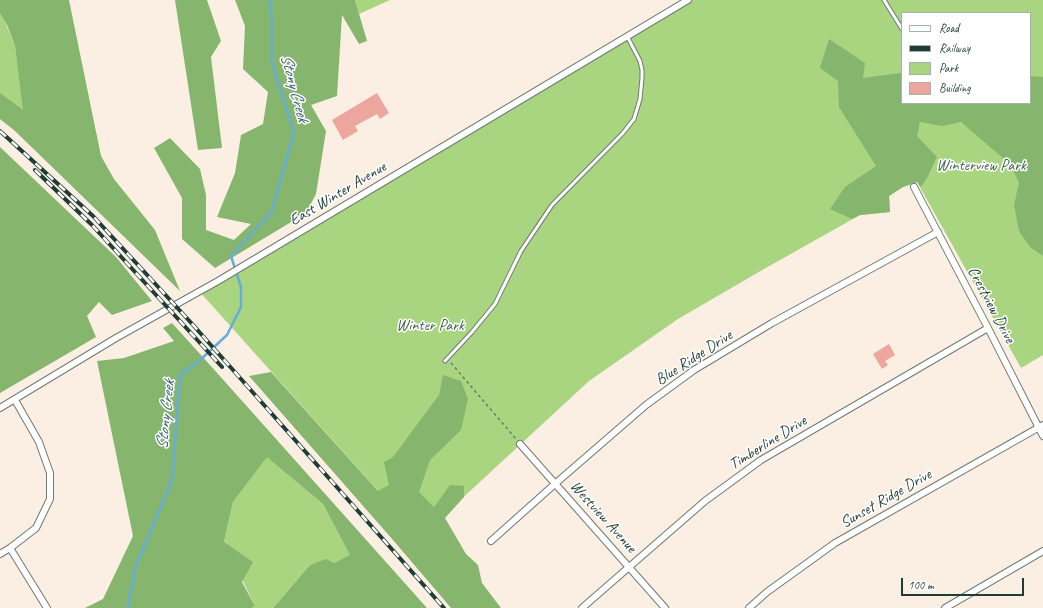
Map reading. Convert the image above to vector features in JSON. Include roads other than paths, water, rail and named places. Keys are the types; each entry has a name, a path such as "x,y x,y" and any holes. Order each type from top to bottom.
{"street":[{"name":"East Winter Avenue","path":"0,408 136,326 218,281 688,0"},
{"name":"Crestview Drive","path":"914,187 1041,426 1043,436"},
{"name":"Blue Ridge Drive","path":"491,541 646,406 694,370 772,323 938,232"},
{"name":"Timberline Drive","path":"582,608 705,501 761,460 988,328"},
{"path":"0,554 36,528 50,499 50,473 46,460 39,442 15,400"},
{"name":"Sunset Ridge Drive","path":"749,608 767,592 835,543 1041,426"},
{"name":"Westview Avenue","path":"520,444 665,608"},
{"path":"10,548 47,608"},
{"path":"945,608 1043,551"}],"lane":[{"path":"884,0 901,27"},
{"path":"445,361 495,304 521,251 552,204 623,133 634,119 640,99 642,70 640,61 627,36"}],"waterway":[{"name":"Stony Creek","path":"128,608 135,569 172,480 180,375 198,362 227,335 241,307 241,287 231,256 271,213 294,133 272,63 272,23 270,0"}],"railway":[{"path":"0,131 93,216 194,326 444,608"},
{"path":"35,170 92,225 222,367"}],"park label":[{"name":"Winterview Park","path":"981,166"},
{"name":"Winter Park","path":"430,326"}]}
